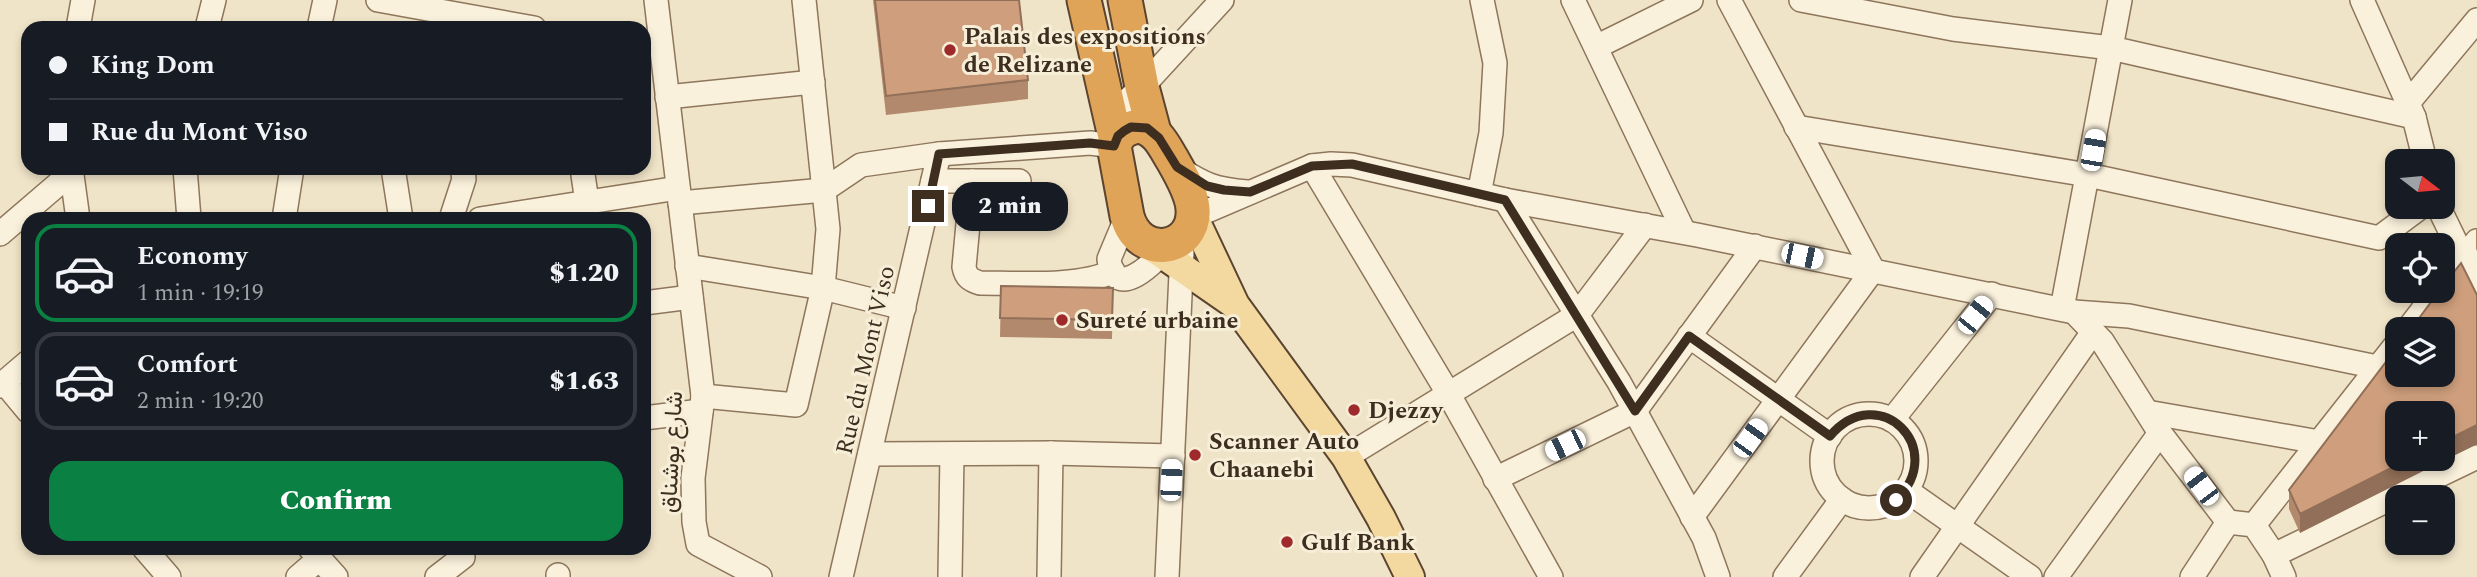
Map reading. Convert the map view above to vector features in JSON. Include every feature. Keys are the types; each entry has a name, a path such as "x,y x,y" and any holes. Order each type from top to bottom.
{"highway":[{"path":"1084,0 1113,134 1127,216 1134,233 1176,240 1191,197 1177,167 1154,132 1125,0"},
{"path":"1113,134 1139,126 1154,132"}],"main road":[{"path":"1176,240 1235,305"},
{"path":"1176,240 1235,305 1346,457 1381,518 1410,577"}],"street":[{"path":"79,21 83,0"},
{"path":"209,21 214,0"},
{"path":"321,21 326,0"},
{"path":"379,0 426,19 450,21"},
{"name":"شارع بوشناق","path":"656,0 652,36 667,97 702,404 693,478 694,522 698,544 760,577"},
{"path":"651,416 702,404 796,405 823,288 828,229 804,0"},
{"path":"524,212 587,202 824,190 861,165 939,154 1090,143 1113,134 1142,87 1222,0"},
{"path":"1479,194 1491,133 1495,63 1482,0"},
{"path":"1573,0 1684,232"},
{"path":"1596,47 1691,0"},
{"path":"1729,0 1873,270"},
{"path":"1801,0 1953,29 2111,48 2411,110"},
{"path":"2068,310 2088,175 2120,0"},
{"path":"2362,0 2411,110 2422,149"},
{"path":"2411,110 2477,20"},
{"path":"667,97 813,82"},
{"path":"1796,127 2088,175 2379,238 2405,219"},
{"name":"Rue du Mont Viso","path":"841,577 939,154"},
{"path":"1312,166 1448,393 1552,577"},
{"path":"1127,216 1111,253 1110,265 1122,278 1135,278 1176,240 1250,192 1312,166 1361,166 1505,200 1684,232 2068,310 2129,316 2377,367"},
{"path":"1177,167 1216,189 1250,192"},
{"path":"24,212 65,175"},
{"path":"72,175 77,212"},
{"path":"186,175 188,212"},
{"path":"285,212 291,175"},
{"path":"394,175 400,212"},
{"path":"454,212 463,175"},
{"path":"583,175 587,202"},
{"path":"933,181 1019,181"},
{"path":"972,181 964,267 965,275 972,281 979,284 1078,281 1100,278 1113,271"},
{"path":"1505,200 1635,411 1704,538 1718,577"},
{"path":"0,234 21,215"},
{"path":"2447,219 2470,250 2477,286"},
{"path":"1346,457 1577,315 1644,225"},
{"path":"1167,577 1176,240"},
{"path":"1495,479 1635,411 1755,246"},
{"path":"2455,269 2470,250"},
{"path":"687,266 823,288 904,308"},
{"path":"1692,517 1873,270"},
{"path":"1892,419 1992,295"},
{"path":"651,302 691,297"},
{"path":"2417,317 2428,303"},
{"path":"2068,310 2102,341 2160,433 2228,522 2254,525 2274,555 2284,577"},
{"path":"1922,577 2093,332"},
{"path":"1689,336 1830,436"},
{"path":"2254,525 2385,357"},
{"path":"21,368 2,384 21,404"},
{"path":"2147,412 2319,442"},
{"path":"1864,414 1892,419 1904,430 1913,444 1916,460 1914,476 1896,500 1883,506 1855,506 1842,499 1825,477 1822,463 1824,449 1839,425 1851,418 1864,414"},
{"path":"2056,577 2160,433"},
{"path":"870,454 1051,453 1172,456"},
{"path":"1049,577 1051,453"},
{"path":"950,577 952,454"},
{"path":"2274,555 2477,457"},
{"path":"1906,490 2030,577"},
{"path":"1784,577 1842,499"},
{"path":"2192,577 2228,522"},
{"path":"150,555 169,577"},
{"path":"298,577 314,555"},
{"path":"317,555 336,577"},
{"path":"437,577 463,557 461,555"}],"building":[{"name":"Palais des expositions de Relizane","path":"875,0 1019,0 1028,80 886,96"},
{"path":"2461,263 2477,295 2477,425 2455,436 2455,401 2385,401 2385,471 2300,514 2289,490 2385,363 2385,387 2455,387 2455,317 2420,317 2430,303 2455,303 2455,271"},
{"path":"1001,286 1113,288 1112,320 1000,318"}],"place":[{"name":"Palais des expositions de Relizane","path":"950,50"},
{"name":"Sureté urbaine","path":"1062,320"},
{"name":"Djezzy","path":"1354,410"},
{"name":"Scanner Auto Chaanebi","path":"1195,455"},
{"name":"Gulf Bank","path":"1287,542"}],"route":[{"path":"928,206 939,154 1090,143 1114,146 1118,136 1124,131 1139,126 1154,132 1177,167 1216,189 1250,192 1312,166 1352,164 1505,200 1635,411 1689,336 1830,436 1839,425 1864,414 1892,419 1904,430 1913,444 1916,460 1914,476 1896,500"}]}
